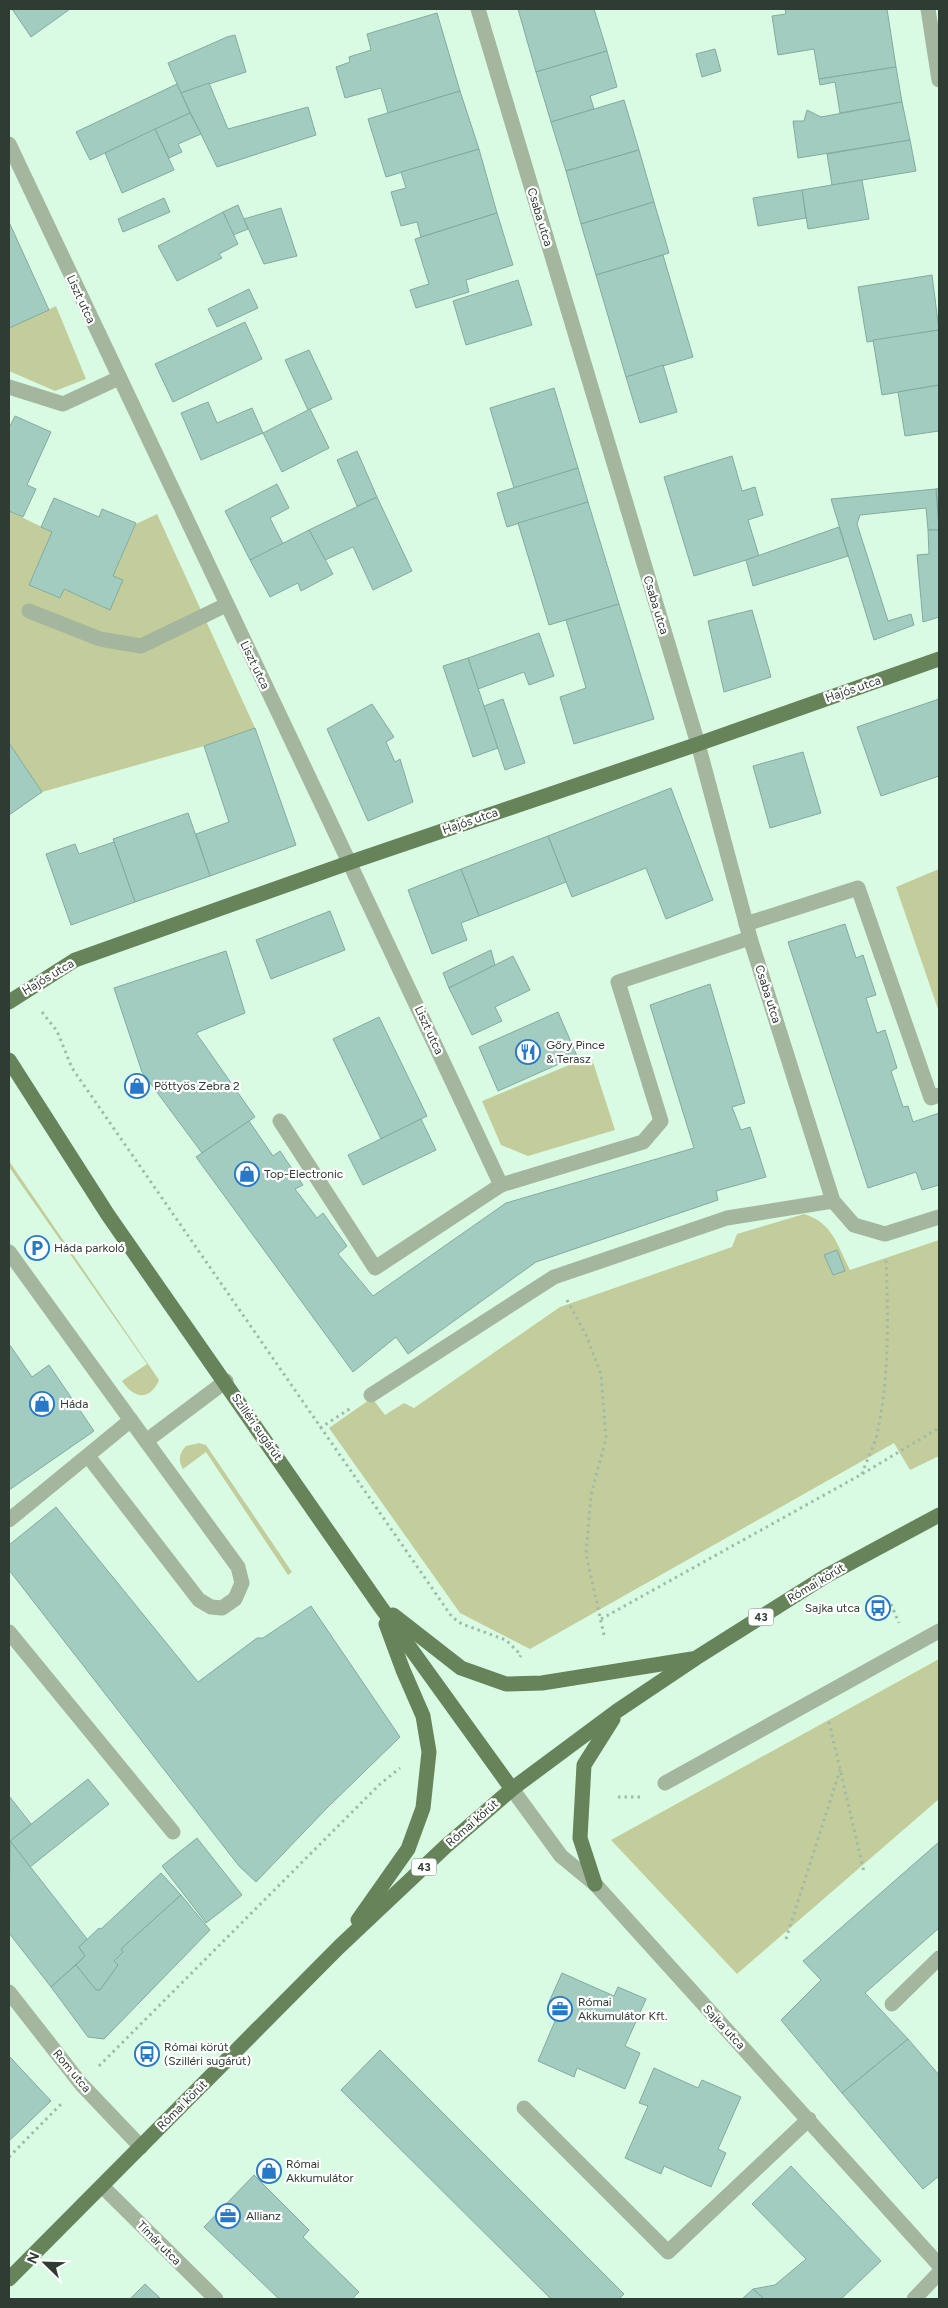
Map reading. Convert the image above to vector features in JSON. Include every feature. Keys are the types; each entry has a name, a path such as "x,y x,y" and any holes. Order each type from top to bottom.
{"main road":[{"name":"Hajós utca","path":"9,1002 75,960 350,862 698,744 939,658"},
{"name":"Szilléri sugárút","path":"9,1060 108,1215 226,1381 380,1606 512,1789"},
{"name":"Római körút","path":"9,2279 339,1947 445,1847 512,1789 618,1711 696,1658 826,1576 939,1516"},
{"path":"380,1606 461,1668 506,1684 542,1683 696,1658"},
{"path":"339,1947 408,1850 423,1808 430,1752 423,1716 403,1670 380,1606"},
{"path":"595,1884 580,1838 584,1765 618,1711"}],"street":[{"name":"Csaba utca","path":"478,9 698,744 748,931 834,1200"},
{"path":"928,9 939,80"},
{"name":"Liszt utca","path":"9,144 501,1185"},
{"path":"9,387 63,404 119,378"},
{"path":"29,611 100,639 141,646 226,605"},
{"path":"280,1121 376,1268 501,1185 643,1142 660,1121 618,982 858,888 931,1098 939,1095"},
{"path":"371,1395 554,1277 727,1218 834,1200 854,1225 885,1234 939,1217"},
{"path":"9,1252 238,1567 242,1583 235,1599 222,1608 211,1607 200,1600 88,1456"},
{"path":"146,1441 226,1381"},
{"path":"9,1520 131,1420"},
{"path":"665,1783 939,1631"},
{"path":"9,1632 173,1832"},
{"name":"Sajka utca","path":"512,1789 561,1856 595,1884 939,2265"},
{"path":"892,2004 939,1958"},
{"name":"Rom utca","path":"9,1992 81,2084 140,2147"},
{"path":"524,2108 668,2252 809,2120"},
{"name":"Tímár utca","path":"102,2186 216,2299"},
{"path":"914,2299 939,2273"}],"path":[{"path":"862,1474 875,1439 883,1402 889,1335 885,1234"},
{"path":"554,1277 586,1335 601,1374 606,1438 590,1495 586,1554 604,1635"},
{"path":"320,1428 371,1395"},
{"path":"601,1618 862,1474 939,1428"},
{"path":"823,1694 864,1872"},
{"path":"786,1939 840,1770"}],"green space":[{"path":"56,306 86,379 55,391 9,371 9,328"},
{"path":"9,511 52,532 29,585 60,598 64,589 110,610 123,580 113,576 136,524 157,514 255,728 204,746 42,792 9,743"},
{"path":"939,869 939,1012 896,887"},
{"path":"591,1056 615,1130 528,1156 501,1145 482,1101"},
{"path":"9,1161 159,1380 151,1392 142,1395 137,1394 122,1381 147,1364 9,1167"},
{"path":"804,1214 822,1223 828,1229 850,1270 939,1240 939,1456 910,1470 894,1443 530,1649 460,1613 329,1428 372,1398 385,1415 404,1403 414,1408 560,1307 732,1247 737,1234"},
{"path":"199,1443 206,1445 292,1572 288,1575 206,1452 183,1469 180,1463 182,1451 186,1446"},
{"path":"939,1659 939,1799 737,1974 611,1840"}],"building":[{"path":"12,9 70,9 31,37"},
{"path":"518,9 594,9 607,51 536,72"},
{"path":"785,9 887,9 896,67 819,79 814,49 778,55 772,16 786,14"},
{"path":"437,13 460,91 388,113 381,88 345,98 336,67 350,62 349,57 371,50 367,34"},
{"path":"235,35 246,72 181,93 168,63"},
{"path":"715,49 721,71 702,77 696,54"},
{"path":"607,51 617,87 590,96 594,109 551,122 536,72"},
{"path":"896,67 902,102 840,113 835,82 820,85 819,79"},
{"path":"209,83 228,129 308,107 316,135 217,167 181,93"},
{"path":"177,84 190,113 90,160 76,132"},
{"path":"460,91 479,149 386,177 368,119"},
{"path":"624,100 639,150 566,171 551,122"},
{"path":"902,102 910,140 798,158 793,121 804,121 807,110 821,117"},
{"path":"190,113 201,134 178,144 182,152 169,158 155,129"},
{"path":"155,129 174,170 122,193 105,153"},
{"path":"910,140 916,171 832,185 827,154"},
{"path":"479,149 497,213 421,237 417,222 401,226 391,192 406,188 401,172"},
{"path":"639,150 654,202 581,224 566,171"},
{"path":"862,180 869,219 808,229 802,190"},
{"path":"802,190 806,218 758,226 753,198"},
{"path":"164,198 170,212 123,232 118,219"},
{"path":"654,202 669,253 596,275 581,224"},
{"path":"238,205 248,229 233,235 223,212"},
{"path":"281,208 297,256 264,264 244,219"},
{"path":"223,212 238,244 219,254 222,258 177,281 158,246"},
{"path":"497,213 513,265 466,280 469,292 416,308 410,290 429,284 415,239"},
{"path":"9,222 49,310 9,328"},
{"path":"663,255 693,357 626,377 596,275"},
{"path":"932,275 939,330 867,342 858,287"},
{"path":"518,280 532,325 466,345 453,301"},
{"path":"249,289 258,308 217,327 208,309"},
{"path":"245,322 262,359 173,402 155,364"},
{"path":"939,330 939,385 882,395 873,340"},
{"path":"309,350 332,399 308,410 285,360"},
{"path":"663,365 677,412 640,423 626,377"},
{"path":"939,385 939,431 905,436 898,392"},
{"path":"554,388 578,468 514,488 490,408"},
{"path":"208,402 217,423 252,408 263,433 201,460 181,413"},
{"path":"310,409 329,448 282,472 263,433"},
{"path":"15,416 51,432 27,485 36,489 23,517 9,511 9,425"},
{"path":"357,451 377,497 357,506 337,460"},
{"path":"732,456 742,491 755,487 763,515 748,520 759,556 694,576 664,477"},
{"path":"578,468 588,502 507,527 497,493"},
{"path":"277,484 289,508 270,518 283,544 250,560 225,511"},
{"path":"939,488 939,524 936,489"},
{"path":"936,489 939,530 928,530 926,508 860,515 857,524 888,621 911,614 914,625 874,640 831,499"},
{"path":"377,497 412,571 373,590 353,547 325,560 309,530"},
{"path":"54,498 99,517 102,509 136,523 113,576 123,580 110,610 64,589 60,598 29,585 52,532 41,527"},
{"path":"588,502 619,604 549,625 518,523"},
{"path":"839,527 848,556 753,586 746,560"},
{"path":"309,530 333,574 301,591 298,583 270,597 250,560"},
{"path":"928,530 939,530 939,617 923,622 917,555 929,554"},
{"path":"619,604 654,719 574,744 560,697 586,688 566,620"},
{"path":"752,610 771,677 724,692 708,621"},
{"path":"539,633 554,676 529,685 524,672 478,689 468,658"},
{"path":"468,658 498,748 473,757 443,666"},
{"path":"503,699 525,763 505,770 484,706"},
{"path":"939,699 939,776 881,796 857,727"},
{"path":"372,704 394,737 386,742 395,762 400,759 413,802 368,821 327,729"},
{"path":"255,728 296,845 210,876 196,834 229,822 204,746"},
{"path":"9,743 42,792 9,815"},
{"path":"803,752 821,813 770,828 753,766"},
{"path":"671,788 713,900 666,919 646,868 572,897 548,836"},
{"path":"188,813 210,876 135,902 113,839"},
{"path":"548,836 566,882 479,916 461,869"},
{"path":"114,842 135,902 71,925 46,854 75,844 79,854"},
{"path":"461,869 479,916 461,923 467,940 432,954 408,890"},
{"path":"330,911 345,950 271,979 256,940"},
{"path":"845,924 856,958 863,955 876,995 866,998 877,1033 885,1030 897,1068 891,1071 903,1107 908,1106 913,1122 939,1113 939,1185 922,1190 916,1172 868,1188 788,942"},
{"path":"491,950 495,965 449,988 443,973"},
{"path":"226,951 245,1013 196,1033 255,1117 202,1153 142,1072 114,988"},
{"path":"513,956 530,990 495,1007 502,1021 472,1035 449,988"},
{"path":"710,984 745,1103 732,1107 741,1130 750,1127 766,1177 716,1191 718,1200 536,1262 408,1354 396,1337 353,1372 196,1157 249,1121 273,1156 280,1151 303,1185 295,1189 317,1218 323,1213 347,1246 338,1254 373,1296 506,1203 694,1148 650,1005"},
{"name":"Gőry Pince & Terasz","path":"558,1012 577,1056 498,1091 479,1047"},
{"path":"379,1017 427,1116 381,1139 333,1039"},
{"path":"421,1119 436,1150 363,1185 348,1155"},
{"path":"837,1250 845,1271 833,1275 824,1255"},
{"name":"Háda","path":"9,1344 32,1377 49,1365 94,1431 9,1490"},
{"path":"56,1507 198,1682 257,1638 263,1638 311,1606 400,1737 327,1808 256,1882 239,1866 9,1570 9,1545"},
{"path":"88,1779 109,1804 30,1867 10,1841"},
{"path":"9,1796 31,1824 9,1842"},
{"path":"197,1838 242,1895 206,1923 162,1866"},
{"path":"10,1841 87,1939 79,1947 85,1956 51,1987 9,1933"},
{"path":"939,1842 939,1928 865,1993 908,2039 842,2093 781,2020 821,1980 803,1961"},
{"path":"161,1873 181,1895 121,1949 123,1952 114,1961 118,1965 100,1990 96,1990 76,1965 85,1956 79,1947"},
{"path":"181,1895 210,1930 104,2039 88,2037 51,1987 76,1965 96,1990 100,1990 118,1965 114,1961 123,1952 121,1949"},
{"path":"562,1973 614,1996 618,1987 646,1999 625,2046 640,2053 625,2089 577,2068 574,2077 538,2061 561,2007 549,2002"},
{"path":"908,2039 939,2075 939,2176 923,2189 842,2093"},
{"path":"380,2050 624,2294 619,2299 551,2299 341,2090"},
{"path":"9,2056 51,2101 9,2141"},
{"path":"654,2068 698,2088 702,2080 741,2097 718,2149 726,2153 711,2187 664,2166 661,2174 625,2158 648,2106 639,2103"},
{"path":"791,2166 881,2261 841,2299 764,2299 753,2289 775,2285 806,2259 752,2204"},
{"path":"254,2175 309,2230 303,2237 359,2292 352,2299 279,2299 204,2227"},
{"path":"145,2284 161,2299 130,2299"},
{"path":"753,2289 764,2299 742,2299"}],"place":[{"name":"Gőry Pince & Terasz","path":"528,1052"},
{"name":"Pöttyös Zebra 2","path":"137,1086"},
{"name":"Top-Electronic","path":"247,1174"},
{"name":"Háda parkoló","path":"37,1248"},
{"name":"Háda","path":"42,1404"},
{"name":"Sajka utca","path":"878,1608"},
{"name":"Római Akkumulátor Kft.","path":"560,2009"},
{"name":"Római körút (Szilléri sugárút)","path":"147,2054"},
{"name":"Római Akkumulátor","path":"269,2171"},
{"name":"Allianz","path":"228,2216"}]}
